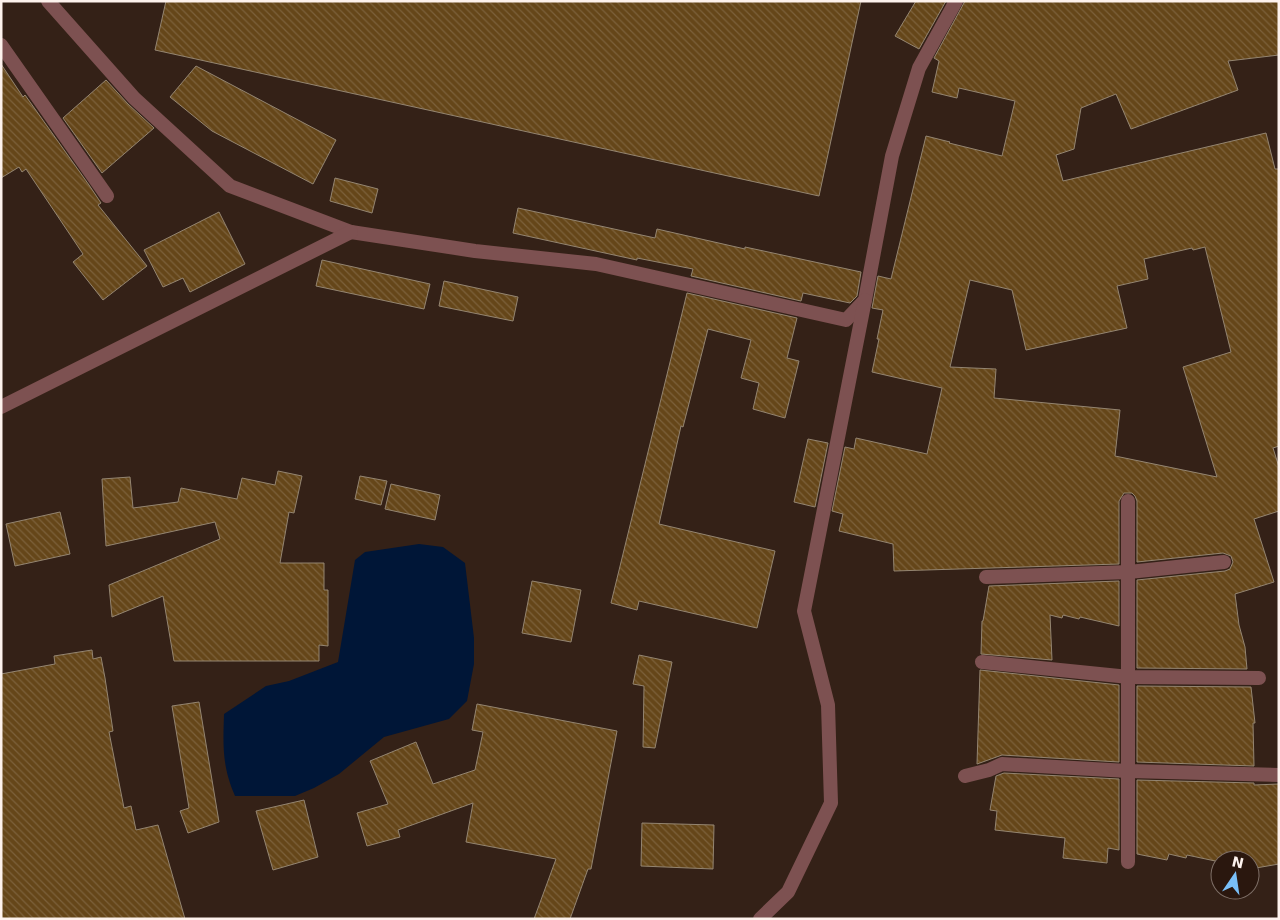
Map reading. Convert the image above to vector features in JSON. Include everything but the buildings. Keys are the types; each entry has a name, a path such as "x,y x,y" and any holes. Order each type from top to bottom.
{"street":[{"path":"48,1 134,98 230,186 350,232 475,251 596,264 846,320 865,300"},
{"path":"760,919 788,892 831,803 828,705 804,611 892,156 919,68 956,1"},
{"path":"1,45 107,196"},
{"path":"1,407 350,232"},
{"path":"1128,501 1128,862"},
{"path":"986,577 1129,572 1224,562"},
{"path":"982,662 1129,677 1259,678"},
{"path":"965,776 989,770 1002,764 1128,771 1279,775"}],"water":[{"path":"419,544 443,547 465,563 474,638 474,664 467,701 449,719 384,737 339,774 295,796 235,796 224,756 224,714 266,686 289,681 338,662 355,560 365,552"}]}
